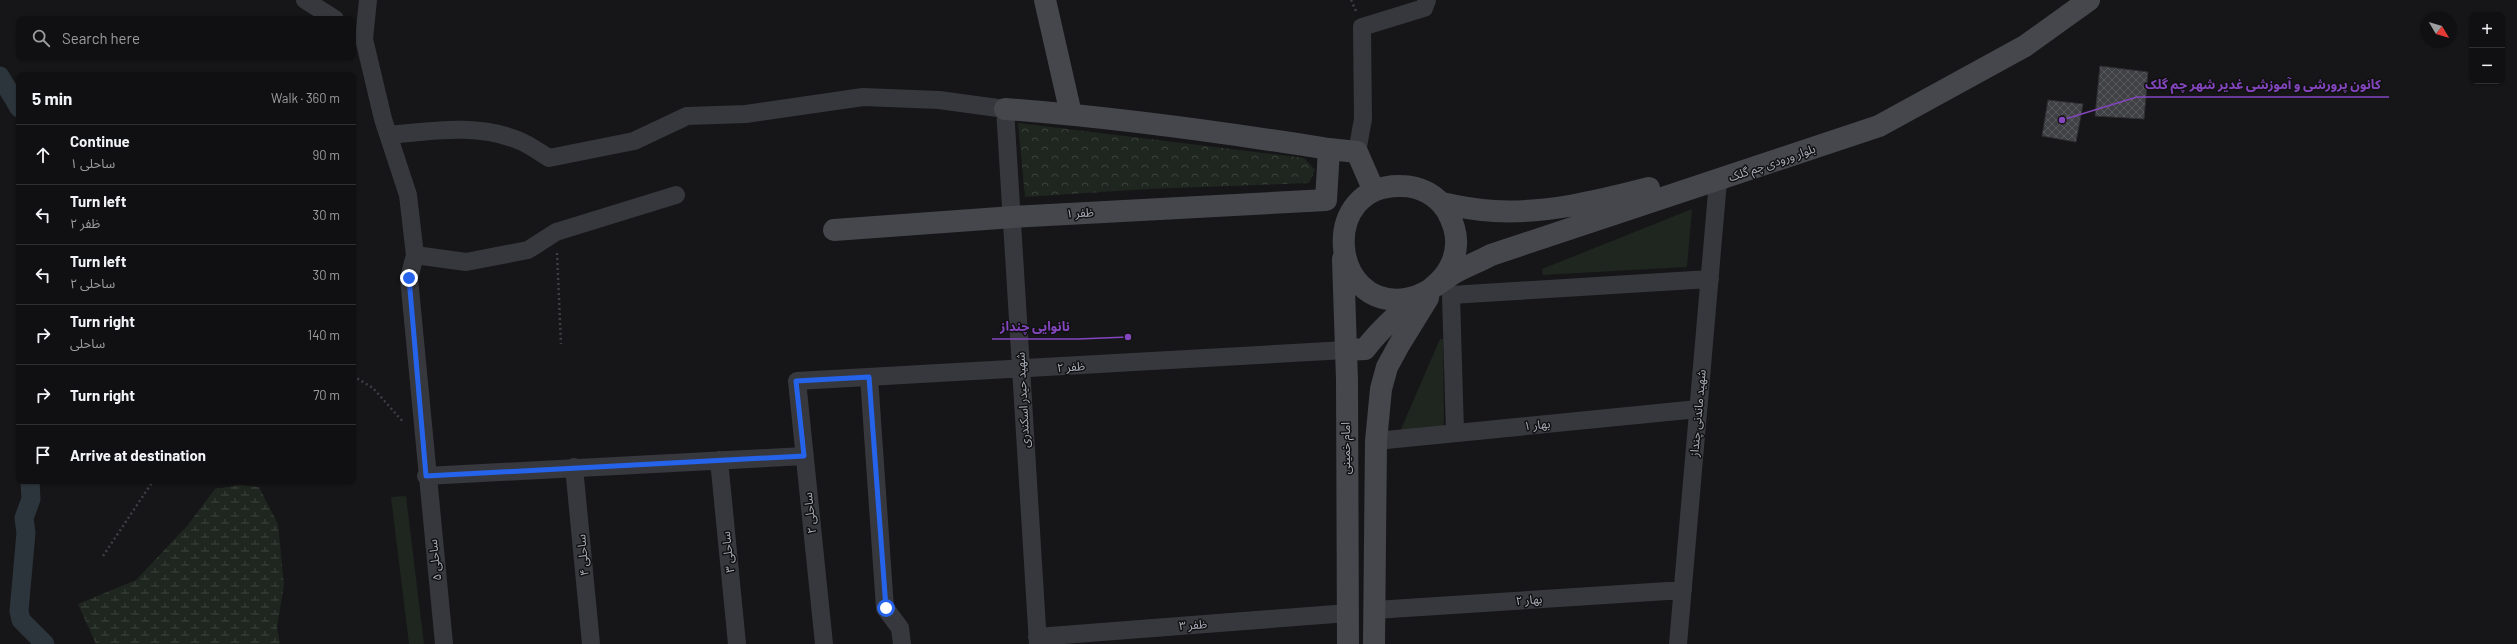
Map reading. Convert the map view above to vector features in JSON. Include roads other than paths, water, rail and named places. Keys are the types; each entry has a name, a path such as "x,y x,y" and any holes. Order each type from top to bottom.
{"street":[{"path":"305,0 330,16"},
{"path":"368,0 358,36 383,120 408,195 415,255 466,262 528,250 556,232 676,195"},
{"path":"1045,0 1071,114"},
{"path":"1374,191 1358,152 1363,119 1362,27 1424,8 1427,0"},
{"name":"بلوار ورودی چم گلک","path":"1442,204 1493,212 1528,210 1603,200 1717,169 1876,116 2020,35 2070,0"},
{"name":"بلوار ورودی چم گلک","path":"1436,286 1456,272 1492,255 1538,241 1659,197 1718,181 1879,126 2025,46 2089,0"},
{"path":"389,135 460,129 495,132 521,141 549,158 634,141 687,116 746,114 863,97 939,100 1005,109 1071,114 1172,125 1358,152"},
{"name":"شهید حیدر اسکندری","path":"1005,109 1013,217 1038,640"},
{"path":"1329,149 1326,200 1348,216"},
{"name":"شهید ماندنی چنداز","path":"1678,644 1718,181"},
{"path":"1374,644 1376,441 1381,388 1388,367 1412,322 1436,286 1448,272 1455,255 1456,237 1452,219 1442,204 1428,192 1410,186 1392,185 1374,191 1360,201 1348,216 1343,234 1343,252 1348,268 1358,282 1372,292 1388,298 1405,299 1422,295 1436,286"},
{"name":"ظفر ۱","path":"834,230 1013,217 1326,200"},
{"path":"1528,210 1516,222 1517,232 1520,237 1538,241"},
{"name":"امام خمینی","path":"1343,252 1346,350 1348,644"},
{"name":"ساحلی ۵","path":"415,255 409,278 426,476 444,644"},
{"path":"1455,433 1450,295 1710,278"},
{"path":"1346,350 1365,349 1398,314 1436,286"},
{"name":"ظفر ۲","path":"796,381 1021,370 1346,350"},
{"path":"869,377 886,608 900,628 902,644"},
{"name":"ساحلی ۲","path":"796,381 824,644"},
{"name":"بهار ۱","path":"1376,441 1698,409"},
{"path":"426,476 804,456"},
{"name":"ساحلی ۳","path":"720,460 737,644"},
{"name":"ساحلی ۴","path":"574,467 591,644"},
{"name":"بهار ۲","path":"1374,610 1683,590"},
{"name":"ظفر ۳","path":"1038,640 1348,612"}],"waterway":[{"path":"0,76 16,103"},
{"path":"30,484 31,499 24,518 26,533 19,611 21,620 45,644"}],"place":[{"name":"کانون پرورشی و آموزشی غدیر شهر چم گلک","path":"2062,120"},
{"name":"نانوایی چنداز","path":"1128,337"}]}
